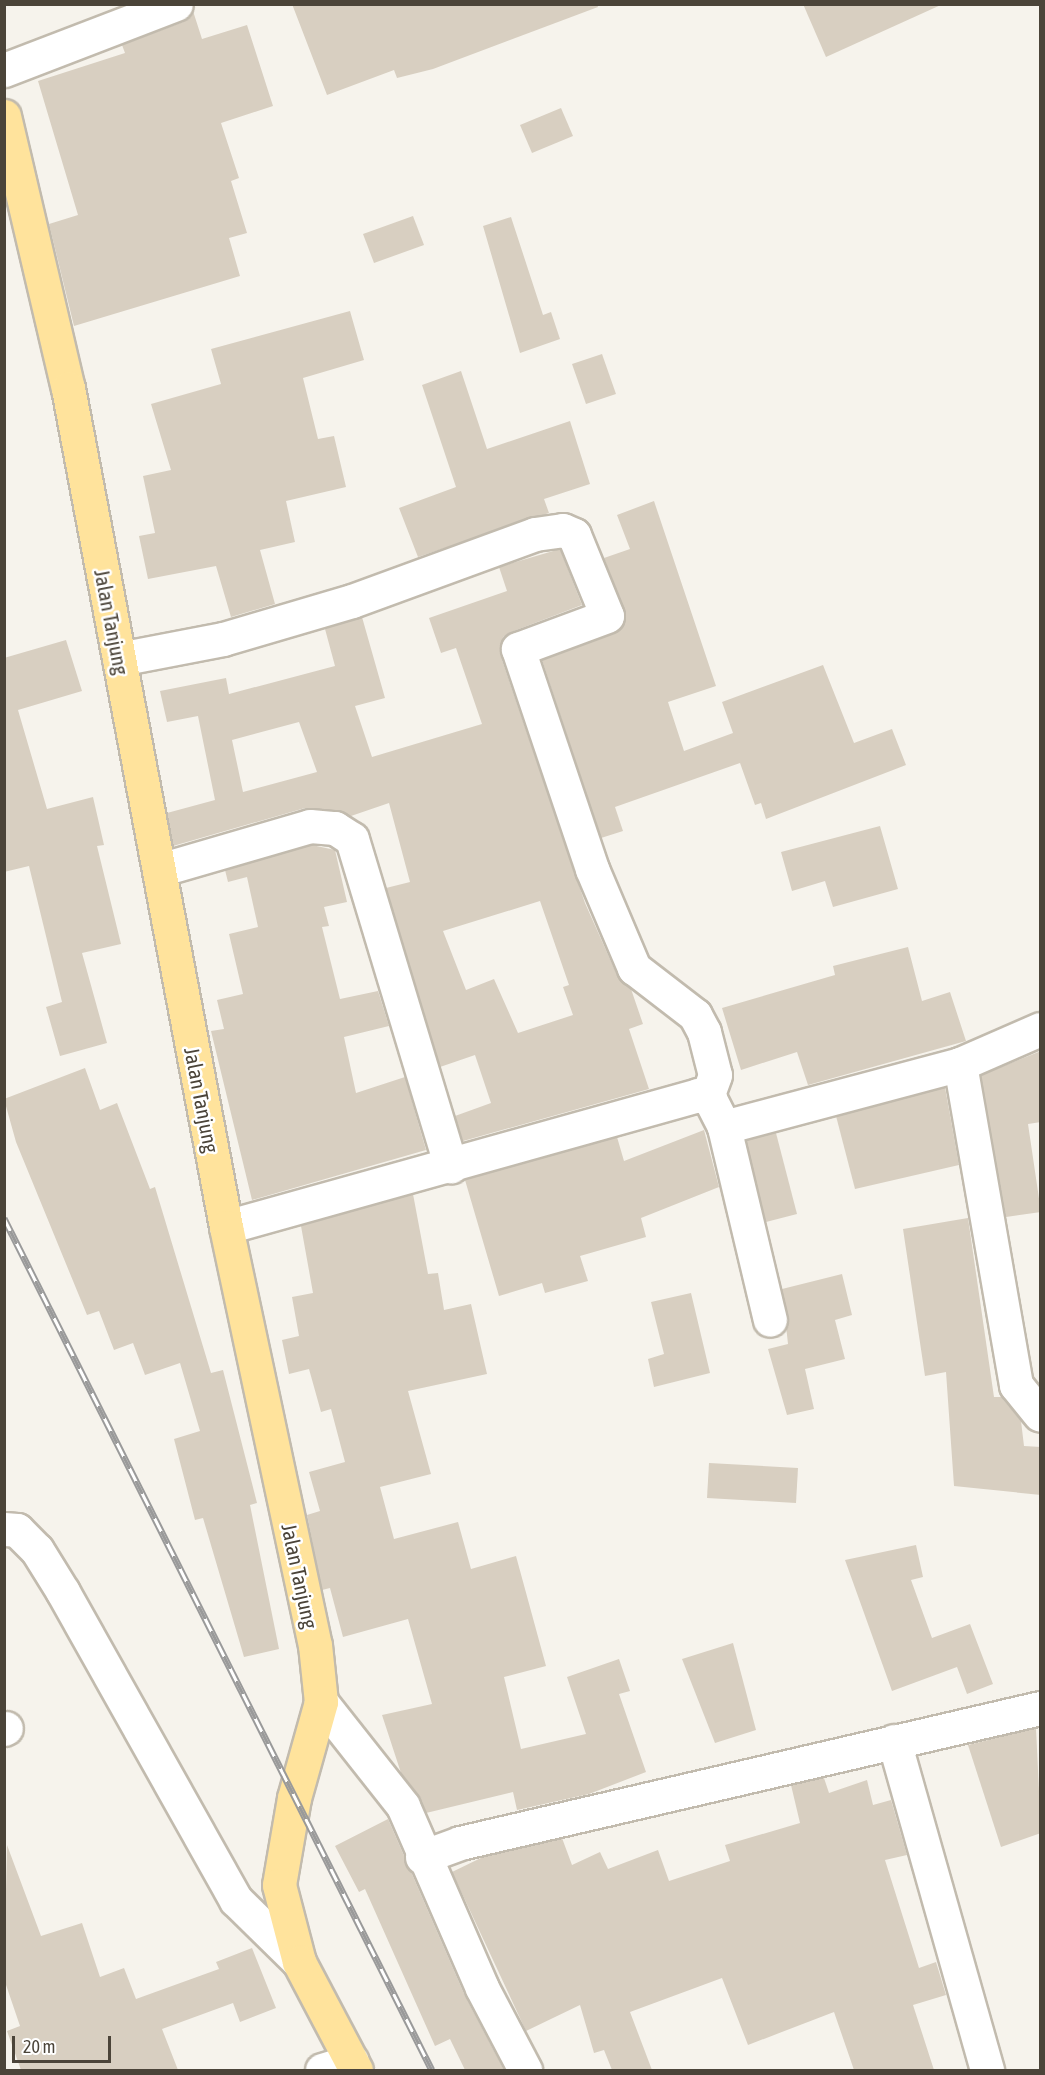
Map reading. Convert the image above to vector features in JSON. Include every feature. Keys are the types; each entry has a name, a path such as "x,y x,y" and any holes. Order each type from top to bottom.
{"main road":[{"name":"Jalan Tanjung","path":"4,116 68,388 226,1227 315,1645 321,1702 294,1798 279,1885 299,1962 343,2067"}],"street":[{"path":"4,70 176,4"},
{"path":"119,660 223,639 352,600 535,534 562,530 574,535 606,615 518,649 599,890 634,968 695,1015 704,1032 715,1075 707,1097 724,1127 771,1320"},
{"path":"159,870 310,826 335,828 352,839 450,1166"},
{"path":"724,1127 960,1064 1041,1029"},
{"path":"960,1064 1016,1385 1041,1415"},
{"path":"226,1227 450,1166 691,1096 707,1097"},
{"path":"4,1529 17,1530 37,1550 63,1592 236,1900 299,1962"},
{"path":"321,1702 403,1806 422,1857 525,2070"},
{"path":"422,1857 460,1843 1041,1708"},
{"path":"894,1741 987,2070"}],"building":[{"path":"292,4 597,4 598,7 433,69 397,78 394,70 327,95"},
{"path":"803,4 943,4 826,57"},
{"path":"193,11 202,39 247,25 273,106 221,123 239,178 231,181 247,233 229,238 240,276 74,326 49,224 78,215 38,81 125,53 122,45 183,22"},
{"path":"561,108 573,136 532,153 520,125"},
{"path":"413,216 424,245 374,263 363,234"},
{"path":"511,217 543,315 551,312 560,339 520,353 483,226"},
{"path":"350,311 364,360 303,378 318,439 334,436 346,487 286,501 295,542 260,550 275,604 231,617 216,566 148,579 139,536 155,533 143,476 171,470 151,404 221,384 211,349"},
{"path":"602,354 616,394 586,404 572,364"},
{"path":"461,371 487,449 570,421 590,484 544,499 549,513 418,557 399,508 456,487 422,385"},
{"path":"654,501 716,686 668,702 684,751 733,733 722,702 823,665 854,743 892,729 906,765 766,819 761,803 755,805 740,763 615,807 623,831 601,838 542,660 622,627 624,609 604,558 630,549 617,515"},
{"path":"560,549 582,605 511,632 503,637 500,654 585,903 617,975 631,989 643,1024 629,1029 649,1089 463,1141 455,1116 491,1103 475,1055 440,1067 386,888 410,882 389,803 351,816 305,808 173,846 167,813 215,800 198,716 167,722 160,691 226,678 229,694 335,666 325,629 362,617 385,698 355,706 372,757 482,724 456,648 441,653 429,618 507,591 499,567","holes":["299,722 317,772 243,792 232,740","540,901 569,985 563,987 573,1015 518,1033 494,979 466,990 443,931"]},
{"path":"66,640 82,691 18,710 47,809 93,797 104,845 97,846 121,944 82,953 107,1043 60,1056 46,1007 62,1002 29,866 4,872 4,658"},
{"path":"880,826 898,889 833,907 825,881 792,891 781,852"},
{"path":"312,845 335,850 347,902 324,907 329,926 322,927 340,999 378,991 389,1026 344,1037 356,1093 405,1077 426,1150 252,1200 211,1031 224,1029 217,1000 243,994 229,934 258,927 247,877 228,882 225,870"},
{"path":"908,947 922,1001 950,992 966,1041 808,1085 797,1052 741,1070 722,1008 835,975 833,966"},
{"path":"1041,1051 1041,1122 1028,1124 1041,1212 1006,1217 981,1075"},
{"path":"85,1068 100,1110 117,1103 150,1189 155,1187 211,1373 223,1370 257,1503 250,1505 279,1649 244,1657 203,1518 195,1520 174,1439 200,1431 180,1363 145,1375 133,1343 114,1350 99,1311 87,1315 16,1142 4,1099"},
{"path":"945,1087 959,1165 855,1189 836,1116"},
{"path":"704,1130 719,1187 641,1218 646,1237 580,1256 588,1281 545,1293 542,1283 499,1296 465,1180 617,1137 624,1161"},
{"path":"776,1133 797,1214 766,1222 746,1140"},
{"path":"413,1194 428,1274 438,1273 444,1310 471,1304 487,1374 408,1391 431,1474 380,1487 394,1539 458,1522 471,1569 516,1556 546,1666 504,1677 521,1749 586,1734 567,1677 619,1659 630,1691 619,1694 646,1772 589,1794 517,1810 513,1792 426,1813 401,1773 382,1715 432,1704 408,1619 343,1637 330,1588 322,1590 307,1515 320,1511 309,1472 345,1462 331,1409 321,1412 309,1369 289,1374 282,1340 299,1336 292,1297 313,1293 301,1226"},
{"path":"968,1218 994,1397 1001,1397 1021,1421 1024,1446 1041,1447 1041,1495 954,1486 946,1372 925,1376 903,1229"},
{"path":"842,1274 852,1315 835,1320 845,1359 805,1369 814,1409 787,1415 768,1349 788,1344 782,1289"},
{"path":"691,1293 710,1373 654,1387 648,1359 664,1354 651,1302"},
{"path":"709,1463 798,1468 796,1503 707,1498"},
{"path":"916,1545 923,1577 911,1580 932,1638 970,1624 993,1684 967,1694 957,1667 892,1691 845,1560"},
{"path":"733,1643 756,1730 715,1743 682,1659"},
{"path":"1036,1728 1041,1833 1001,1847 968,1745"},
{"path":"824,1778 829,1793 867,1780 873,1805 891,1800 907,1855 885,1860 919,1968 936,1962 946,1995 913,2005 934,2070 854,2070 834,2012 748,2045 722,1978 630,2012 652,2070 612,2070 604,2050 594,2053 580,2005 526,2031 452,1872 485,1856 562,1838 572,1865 600,1852 608,1869 658,1850 669,1881 730,1861 725,1845 800,1823 791,1785"},
{"path":"388,1819 465,1996 504,2070 465,2070 450,2039 435,2046 365,1889 359,1892 335,1846"},
{"path":"7,1845 41,1936 82,1923 100,1977 124,1968 136,1999 219,1969 216,1962 252,1948 276,2008 240,2022 233,2003 162,2029 178,2070 21,2070 7,2031 20,2026 4,1979"}],"railway":[{"path":"4,1218 432,2070"}]}
